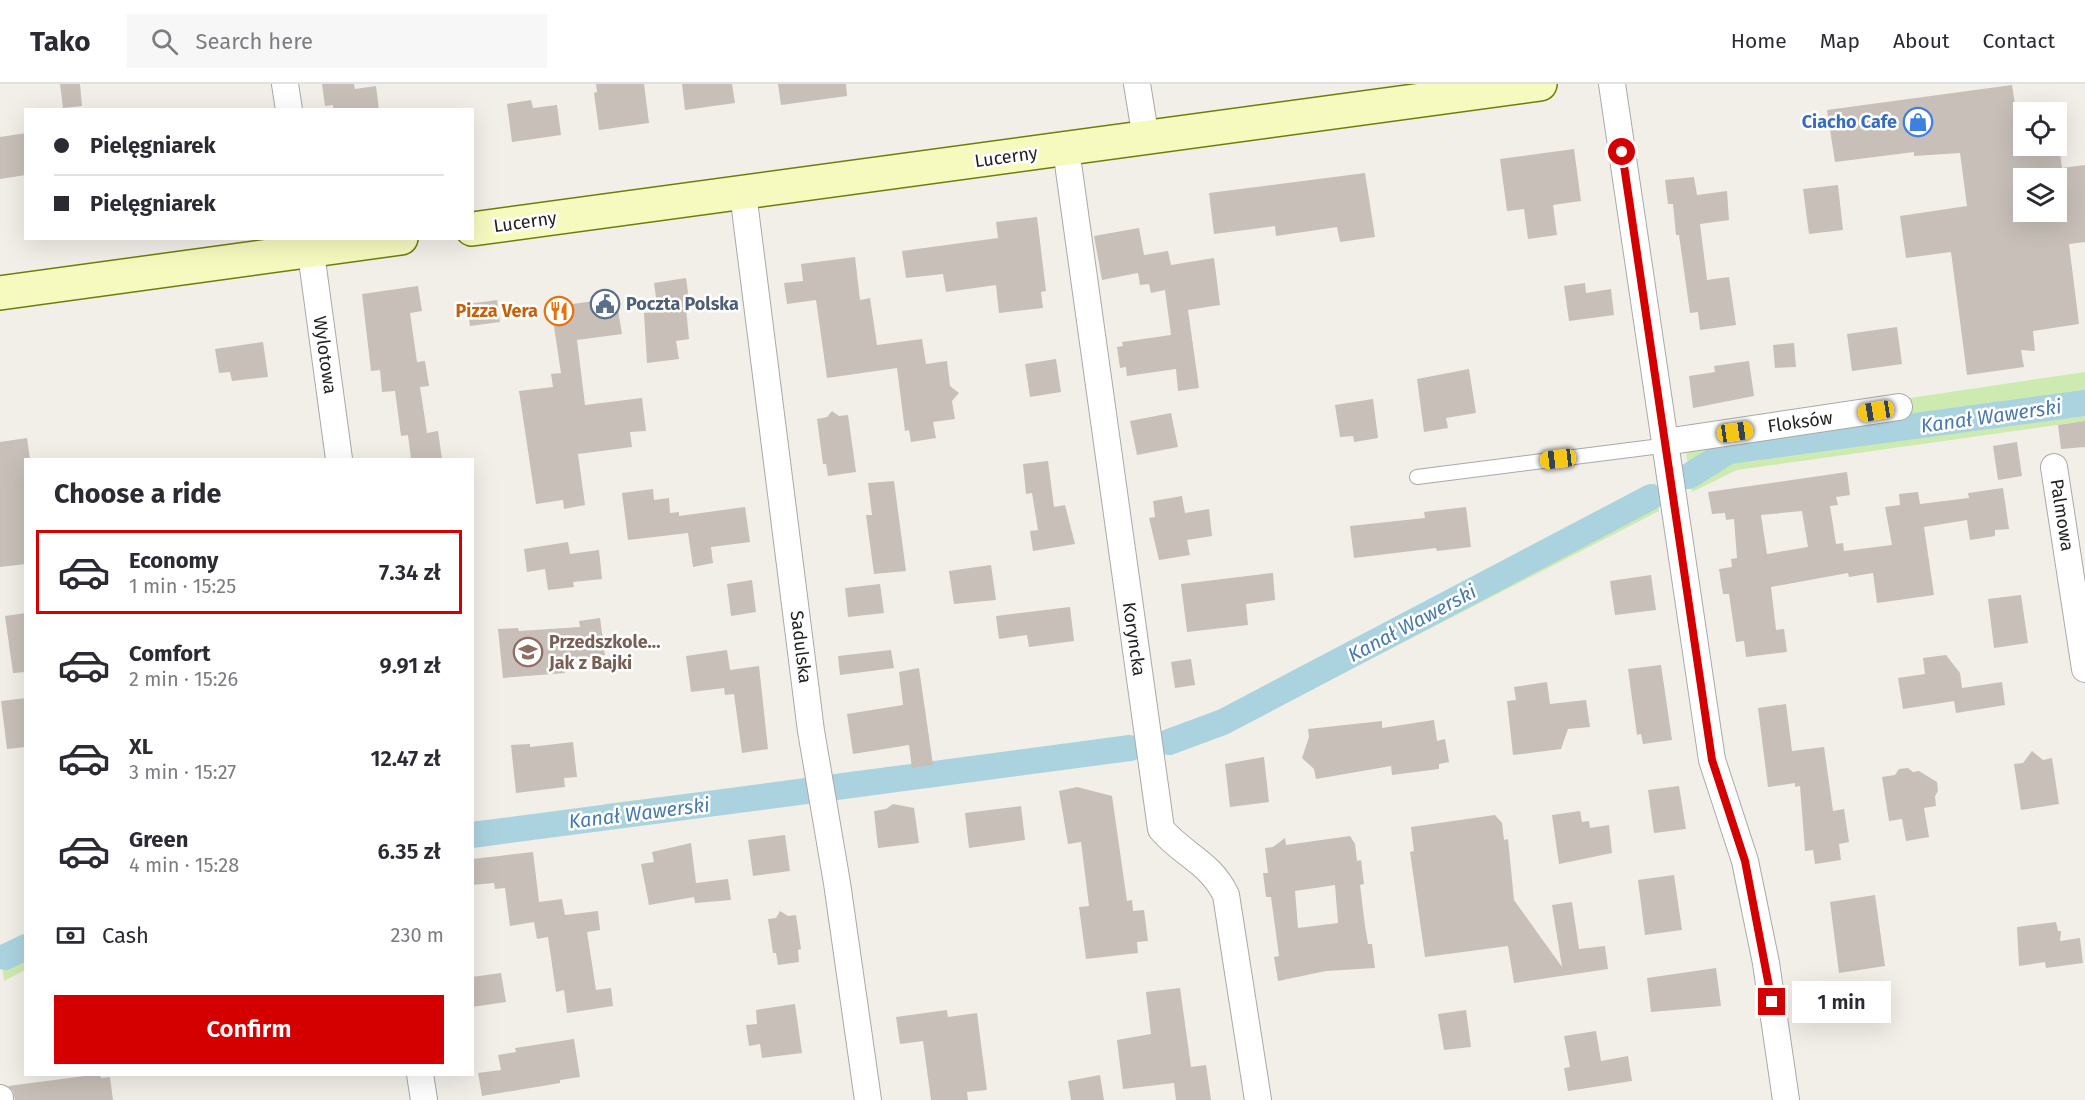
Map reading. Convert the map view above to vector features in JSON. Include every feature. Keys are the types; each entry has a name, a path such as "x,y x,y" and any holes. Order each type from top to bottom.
{"street":[{"path":"285,84 290,108"},
{"path":"1137,84 1146,139"},
{"name":"Lucerny","path":"474,229 1540,84"},
{"path":"1612,84 1712,760 1745,861 1766,963 1786,1100"},
{"name":"Koryncka","path":"1066,149 1161,829 1175,846 1217,876 1226,895 1258,1100"},
{"name":"Sadulska","path":"743,193 811,731 837,883 868,1100"},
{"path":"0,293 310,245 375,240"},
{"name":"Wylotowa","path":"310,245 339,458"},
{"name":"Floksów","path":"1665,442 1899,407"},
{"name":"Palmowa","path":"2054,467 2085,669"},
{"path":"420,1076 424,1100"}],"lane":[{"name":"Floksów","path":"1417,477 1653,447 1665,442"}],"green space":[{"path":"2085,372 2085,421 1737,470 1692,492 1685,446 1903,399"},
{"path":"1655,483 1659,511 1225,732 1162,750 1160,735 1220,716"},
{"path":"1130,737 1133,758 935,783 935,787 841,796 839,779"},
{"path":"806,780 809,803 474,843 474,828 604,809 604,804"},
{"path":"24,934 24,971 4,981 0,946"}],"building":[{"path":"60,84 80,84 82,106 63,108"},
{"path":"322,84 354,84 355,89 376,86 379,108 325,106"},
{"path":"596,84 644,84 649,123 599,130 594,93 597,92"},
{"path":"682,84 732,84 735,103 685,110"},
{"path":"778,84 846,84 847,96 781,105"},
{"path":"2012,85 2015,102 2013,156 2061,156 2062,168 2085,165 2085,242 2069,244 2079,324 2033,331 2035,351 2021,350 2024,367 1967,375 1951,252 1906,258 1900,216 1967,206 1960,153 1914,156 1914,152 1835,162 1827,110"},
{"path":"531,100 533,108 557,105 561,135 512,142 507,104"},
{"path":"24,133 24,175 0,179 0,137"},
{"path":"1574,149 1581,201 1553,205 1557,235 1528,239 1524,209 1507,211 1500,159"},
{"path":"1365,173 1375,237 1340,242 1337,227 1276,236 1275,226 1214,234 1209,193"},
{"path":"1694,177 1697,195 1727,191 1729,220 1700,224 1707,280 1729,277 1736,325 1700,330 1698,312 1690,313 1679,235 1676,235 1673,204 1668,204 1665,180"},
{"path":"1838,185 1843,230 1809,234 1803,189"},
{"path":"1037,217 1046,291 1041,292 1043,308 999,313 996,285 946,292 943,274 906,278 902,251 998,238 996,222"},
{"path":"1139,228 1144,255 1168,251 1171,265 1214,258 1220,305 1188,310 1199,388 1178,391 1176,369 1127,376 1126,367 1120,368 1117,347 1123,346 1122,342 1171,335 1165,290 1151,293 1149,284 1140,285 1138,273 1102,280 1094,236"},
{"path":"855,257 860,300 870,298 877,345 922,339 926,364 947,361 950,386 959,393 952,401 955,419 933,422 936,438 911,442 909,430 905,431 897,368 827,378 816,300 787,304 784,283 803,281 801,264"},
{"path":"686,278 690,307 686,308 689,339 676,341 679,359 647,363 644,313 658,312 654,283"},
{"path":"1585,283 1586,293 1611,289 1614,315 1569,321 1564,286"},
{"path":"418,286 422,311 410,313 417,362 425,361 429,386 420,387 427,433 438,431 442,458 411,458 408,435 401,436 395,391 382,392 380,370 371,371 362,294"},
{"path":"616,298 622,334 577,340 585,405 642,398 646,431 630,432 632,447 578,454 585,505 564,509 563,500 536,504 519,391 553,387 551,374 561,373 551,307"},
{"path":"497,300 500,322 470,326 467,304"},
{"path":"1897,327 1902,364 1852,371 1847,334"},
{"path":"263,342 268,377 232,381 230,372 219,373 215,349"},
{"path":"1794,343 1796,367 1775,368 1773,345"},
{"path":"1056,359 1061,392 1030,397 1025,364"},
{"path":"1749,361 1754,396 1693,408 1689,376 1715,372 1714,366"},
{"path":"1469,369 1476,413 1446,418 1448,428 1424,432 1417,379"},
{"path":"1373,399 1378,438 1354,442 1353,436 1340,437 1335,405"},
{"path":"832,411 839,416 848,415 856,472 828,476 826,464 823,464 817,419 827,417"},
{"path":"1171,413 1178,447 1137,455 1130,421"},
{"path":"2085,421 2085,447 2061,449 2058,425"},
{"path":"27,438 30,458 24,458 24,564 0,567 0,442"},
{"path":"2017,442 2022,476 1998,480 1993,446"},
{"path":"1048,461 1054,507 1065,505 1075,544 1033,551 1030,531 1038,530 1032,493 1026,494 1023,464"},
{"path":"1847,472 1850,495 1836,497 1838,505 1830,506 1836,544 1843,543 1844,551 1892,545 1885,507 1900,505 1899,494 1918,492 1920,504 1969,498 1968,493 2003,488 2009,529 1995,530 1995,536 1970,540 1967,520 1924,527 1934,595 1877,603 1873,573 1849,577 1848,573 1771,587 1776,630 1784,629 1787,652 1746,657 1744,641 1736,642 1729,594 1723,594 1719,569 1732,567 1731,559 1737,558 1734,519 1726,520 1725,513 1712,514 1708,492","holes":["1802,511 1808,547 1767,554 1761,515"]},
{"path":"894,481 906,571 874,574 866,515 872,515 868,483"},
{"path":"653,489 654,500 669,498 670,513 679,512 679,516 745,507 750,542 711,547 713,563 693,567 688,533 628,540 622,493"},
{"path":"1182,496 1185,513 1209,509 1212,536 1187,540 1190,555 1159,560 1149,518 1155,517 1153,501"},
{"path":"1466,507 1471,547 1437,551 1436,548 1354,558 1350,526 1425,518 1424,512"},
{"path":"568,542 570,554 599,550 602,579 573,582 574,587 548,590 545,569 527,572 524,549"},
{"path":"991,565 996,600 954,604 949,571"},
{"path":"1273,573 1275,600 1246,604 1248,625 1187,632 1181,584"},
{"path":"1651,575 1656,610 1615,615 1610,581"},
{"path":"752,580 756,612 731,616 727,584"},
{"path":"880,584 884,613 848,617 845,588"},
{"path":"2021,595 2028,643 1994,648 1988,599"},
{"path":"1070,607 1074,641 1029,647 1027,635 999,639 996,616"},
{"path":"24,613 24,672 13,673 5,616"},
{"path":"600,618 605,655 564,661 565,673 503,678 498,629 518,628 519,631 580,627 579,621"},
{"path":"727,650 730,670 759,666 768,749 742,753 734,694 725,695 724,688 691,692 686,656"},
{"path":"891,650 894,668 840,675 838,656"},
{"path":"1946,655 1960,673 1962,688 2002,682 2005,705 1956,713 1954,701 1903,709 1898,678 1925,674 1923,658"},
{"path":"1191,659 1195,685 1175,688 1171,662"},
{"path":"1661,665 1672,740 1643,744 1641,734 1637,735 1628,669"},
{"path":"919,668 933,765 912,768 909,745 853,754 847,714 903,705 899,672"},
{"path":"1547,682 1550,704 1586,700 1590,727 1568,729 1561,749 1513,755 1507,701 1516,700 1514,687"},
{"path":"24,698 24,747 7,749 1,701"},
{"path":"1786,704 1792,751 1824,747 1833,811 1844,809 1849,842 1839,844 1841,860 1815,864 1813,850 1805,851 1800,786 1795,787 1795,783 1768,787 1758,708"},
{"path":"1434,720 1437,741 1445,739 1449,762 1439,764 1439,769 1392,775 1391,766 1316,779 1314,769 1302,758 1309,737 1308,729 1382,721 1382,728"},
{"path":"573,742 577,777 564,778 565,787 516,793 511,745 530,744 530,747"},
{"path":"2032,751 2043,760 2052,758 2059,804 2021,810 2014,764 2023,763"},
{"path":"1264,757 1269,802 1230,807 1225,764"},
{"path":"1908,768 1913,772 1919,771 1937,782 1938,791 1935,796 1936,806 1924,808 1929,837 1906,841 1902,819 1889,821 1882,777 1895,775 1899,769"},
{"path":"1679,786 1686,829 1654,833 1648,790"},
{"path":"1077,787 1112,796 1127,901 1132,900 1133,911 1144,910 1148,941 1137,942 1138,953 1086,959 1079,907 1089,906 1081,842 1068,844 1059,791"},
{"path":"893,804 914,808 919,843 878,848 874,811 886,809"},
{"path":"1021,806 1025,840 969,848 965,813"},
{"path":"1580,811 1582,822 1589,821 1590,828 1609,825 1612,853 1559,864 1552,815"},
{"path":"1495,815 1502,823 1504,840 1508,839 1514,900 1562,967 1552,905 1572,902 1579,949 1605,946 1608,969 1514,983 1508,946 1425,957 1410,852 1414,851 1411,827"},
{"path":"785,835 790,871 753,876 748,840"},
{"path":"1350,836 1355,844 1357,861 1361,860 1364,884 1360,885 1365,926 1368,944 1372,944 1375,968 1326,971 1278,981 1274,957 1279,956 1271,897 1266,897 1263,873 1268,873 1265,848 1273,847 1285,838 1286,845","holes":["1335,885 1338,923 1298,928 1295,891"]},
{"path":"691,843 696,883 728,879 731,900 695,903 694,897 649,905 641,864 654,862 652,852"},
{"path":"533,852 539,902 562,899 565,915 598,911 600,930 587,932 596,990 611,988 613,1006 567,1013 564,990 556,992 548,937 537,939 534,922 510,926 505,888 495,889 494,883 474,885 474,859"},
{"path":"1674,875 1682,930 1645,935 1638,880"},
{"path":"1875,895 1885,966 1839,973 1830,902"},
{"path":"780,911 788,916 796,915 801,949 798,950 799,962 778,965 776,953 773,953 768,919 776,918"},
{"path":"2056,922 2058,931 2061,931 2060,941 2080,938 2083,963 2046,968 2045,962 2019,966 2017,927"},
{"path":"1716,968 1721,1006 1651,1012 1647,978"},
{"path":"501,973 506,1002 474,1007 474,977"},
{"path":"1180,988 1191,1067 1206,1065 1211,1100 1176,1100 1174,1083 1123,1089 1117,1040 1151,1034 1146,992"},
{"path":"795,1004 802,1053 762,1058 760,1044 749,1046 746,1025 757,1024 756,1010"},
{"path":"947,1010 948,1017 977,1013 987,1090 967,1092 968,1100 931,1100 923,1041 900,1044 896,1017"},
{"path":"1466,1010 1471,1047 1444,1050 1438,1014"},
{"path":"1596,1031 1601,1061 1628,1056 1632,1081 1568,1091 1564,1068 1570,1067 1564,1036"},
{"path":"574,1039 580,1077 560,1080 560,1083 482,1096 478,1073 501,1070 498,1055 516,1052 515,1048"},
{"path":"1100,1075 1104,1100 1071,1100 1068,1081"},
{"path":"85,1076 110,1077 113,1100 15,1100 13,1091 8,1086"}],"waterway":[{"name":"Kanał Wawerski","path":"1689,476 1729,451 2085,403"},
{"name":"Kanał Wawerski","path":"1169,742 1223,722 1651,497"},
{"name":"Kanał Wawerski","path":"836,787 1130,748"},
{"name":"Kanał Wawerski","path":"474,835 806,791"},
{"name":"Kanał Wawerski","path":"5,957 24,948"}],"place":[{"name":"Ciacho Cafe","path":"1918,122"},
{"name":"Poczta Polska","path":"605,304"},
{"name":"Pizza Vera","path":"559,311"},
{"name":"Przedszkole... Jak z Bajki","path":"528,652"}],"route":[{"path":"1622,152 1712,760 1745,861 1772,1002"}]}
